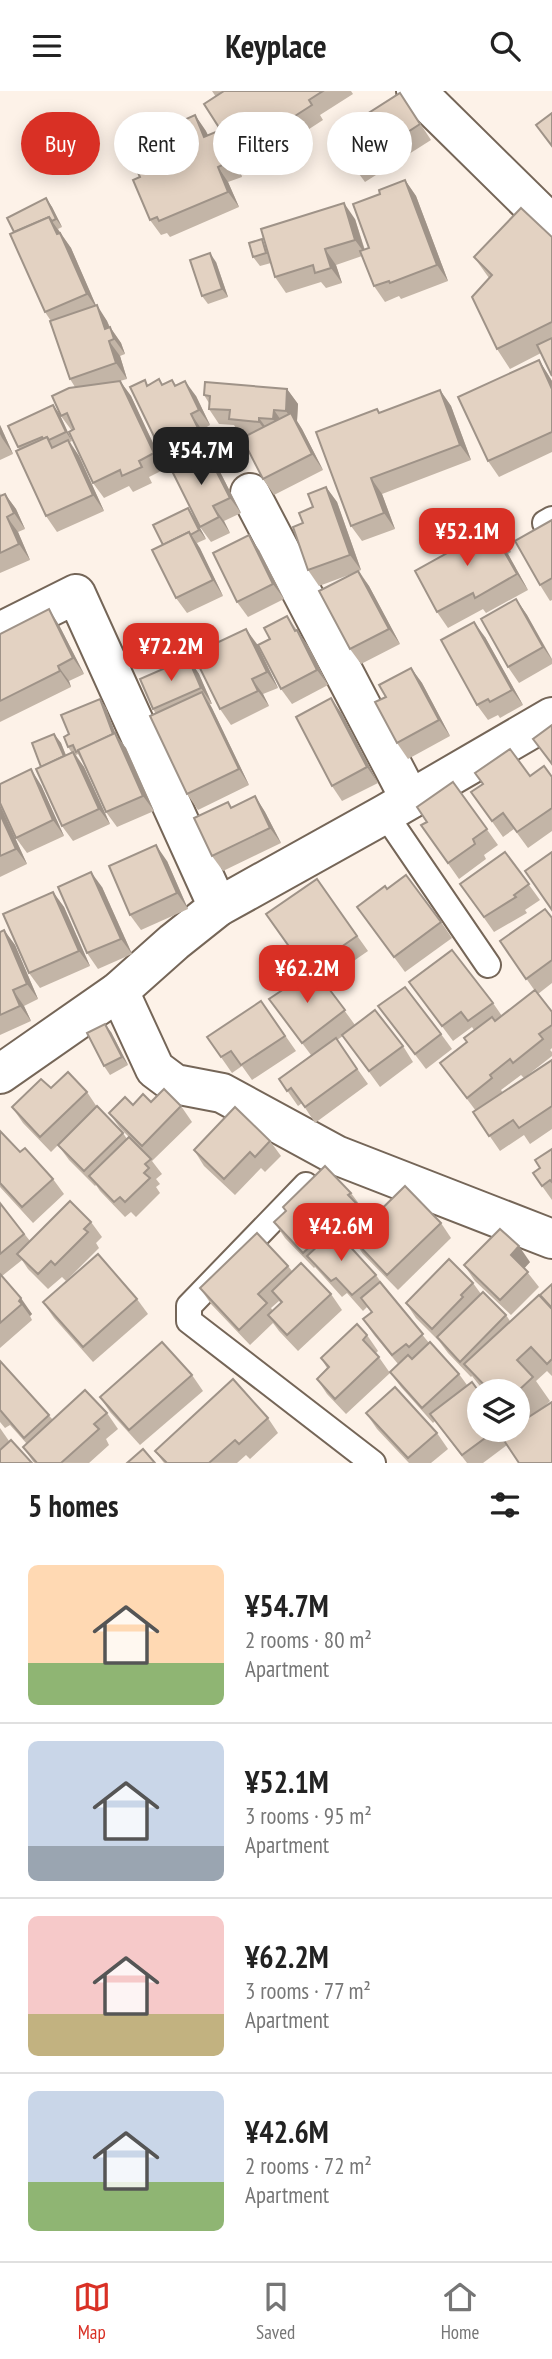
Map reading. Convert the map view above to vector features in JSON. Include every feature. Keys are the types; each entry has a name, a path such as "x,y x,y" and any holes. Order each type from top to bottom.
{"street":[{"path":"416,91 552,225"},
{"path":"250,493 398,807"},
{"path":"0,632 76,594 218,907"},
{"path":"0,1074 119,991 218,907 552,717"},
{"path":"119,991 155,1069 175,1084 222,1093 336,1155 552,1239"}],"lane":[{"path":"398,807 488,965"},
{"path":"336,1155 189,1306 189,1321 373,1463"}],"building":[{"path":"224,91 323,91 309,100 312,105 301,112 213,112 213,118 204,104"},
{"path":"400,93 420,124 412,129 412,112 370,112"},
{"path":"552,113 552,146 536,125"},
{"path":"199,125 204,137 213,133 213,175 221,175 228,192 159,221 157,217 150,220 133,180 140,177 139,175 199,175"},
{"path":"405,180 437,265 390,283 389,281 374,286 360,251 369,248 353,204 380,194 379,190"},
{"path":"46,198 56,219 52,221 49,217 14,232 7,218"},
{"path":"344,203 355,240 325,249 331,268 315,273 313,265 275,277 261,229"},
{"path":"521,208 552,237 552,322 497,349 472,297 492,275 474,257"},
{"path":"49,217 57,234 60,233 87,294 45,312 10,234"},
{"path":"262,239 266,253 253,257 249,243"},
{"path":"210,253 222,289 202,296 190,260"},
{"path":"97,305 105,329 110,327 114,339 109,341 116,363 70,379 50,321"},
{"path":"552,338 552,376 537,345"},
{"path":"539,360 552,389 552,432 488,461 458,397"},
{"path":"159,379 162,385 172,380 175,386 185,381 199,410 191,414 199,430 195,431 199,438 162,453 130,387 145,380 147,386"},
{"path":"120,381 154,453 139,461 142,467 122,476 120,470 93,483 69,432 74,429 67,413 61,416 52,396 69,388"},
{"path":"205,382 287,389 286,411 274,410 273,419 259,418 259,422 229,419 230,410 209,409 210,396 204,395"},
{"path":"440,390 460,445 371,478 384,513 351,526 316,432 377,409 379,413"},
{"path":"53,405 66,432 49,440 42,437 18,447 8,426"},
{"path":"291,413 312,454 263,479 242,438"},
{"path":"47,437 52,448 68,440 93,495 46,516 16,451"},
{"path":"206,451 230,498 213,506 219,517 200,527 171,469"},
{"path":"326,487 350,555 308,570 293,527 303,523 299,513 313,507 308,494"},
{"path":"5,494 14,513 7,517 19,544 0,553 0,496"},
{"path":"188,508 199,530 163,545 153,525"},
{"path":"490,519 500,537 497,539 517,574 475,598 473,593 437,612 415,571 447,553 445,549 470,536 467,531"},
{"path":"552,520 552,578 540,585 515,541"},
{"path":"189,532 213,580 176,598 152,550"},
{"path":"249,535 273,584 237,602 213,553"},
{"path":"358,571 389,629 350,649 319,591"},
{"path":"516,599 543,647 508,667 481,619"},
{"path":"49,609 73,658 58,666 60,671 0,701 0,634"},
{"path":"287,616 317,670 281,689 258,645 270,639 264,628"},
{"path":"474,622 512,690 490,702 488,699 477,705 441,640"},
{"path":"246,629 267,672 252,679 258,691 220,709 193,654"},
{"path":"188,658 201,688 153,709 140,679"},
{"path":"411,668 439,720 397,743 375,702 386,697 379,685"},
{"path":"202,692 239,769 187,794 150,716"},
{"path":"331,698 367,767 332,786 296,717"},
{"path":"100,699 113,734 76,752 73,745 68,747 64,737 69,734 61,715"},
{"path":"552,725 552,764 533,739"},
{"path":"115,733 143,796 106,812 78,750"},
{"path":"54,734 64,756 41,767 32,743"},
{"path":"510,749 530,776 544,766 552,777 552,808 517,832 503,813 492,821 471,792 483,784 475,773"},
{"path":"73,752 99,809 62,826 36,769"},
{"path":"31,769 53,820 16,838 0,803 0,784"},
{"path":"453,782 487,829 473,839 475,844 448,863 421,825 427,822 417,807"},
{"path":"255,796 270,828 212,856 194,818 228,802 231,808"},
{"path":"0,814 16,849 0,856"},
{"path":"156,845 177,893 130,915 109,866"},
{"path":"505,852 529,884 514,895 516,897 484,917 460,884"},
{"path":"552,852 552,910 525,871"},
{"path":"91,872 121,939 87,953 58,887"},
{"path":"406,875 441,922 394,957 357,907 385,886 387,889"},
{"path":"317,879 357,936 331,954 327,949 303,966 266,914"},
{"path":"53,892 79,951 29,973 3,914"},
{"path":"545,909 552,918 552,960 526,979 500,941"},
{"path":"4,930 27,984 13,990 20,1006 0,1015 0,932"},
{"path":"452,950 493,1003 468,1021 461,1012 442,1026 409,982"},
{"path":"314,969 345,1010 302,1043 269,999"},
{"path":"405,987 441,1034 415,1054 378,1006"},
{"path":"535,990 552,1012 552,1025 539,1034 543,1039 513,1063 510,1059 467,1098 440,1063 467,1042 464,1038 492,1017 495,1021"},
{"path":"261,1001 285,1036 241,1065 231,1051 221,1057 207,1037"},
{"path":"375,1010 403,1046 369,1071 342,1035"},
{"path":"105,1024 122,1057 104,1066 87,1033"},
{"path":"336,1038 357,1069 305,1107 291,1088 287,1091 279,1079"},
{"path":"552,1060 552,1106 519,1128 513,1120 489,1136 473,1112"},
{"path":"68,1072 87,1092 40,1137 12,1107 41,1079 51,1088"},
{"path":"164,1089 181,1106 142,1146 109,1113 125,1097 133,1105 143,1094 151,1102"},
{"path":"97,1106 123,1133 84,1171 58,1145"},
{"path":"235,1107 270,1141 255,1157 250,1152 224,1179 194,1150"},
{"path":"0,1131 20,1152 25,1148 53,1179 22,1207 0,1183"},
{"path":"129,1137 151,1159 145,1164 149,1168 144,1173 150,1178 125,1202 120,1197 114,1202 89,1176"},
{"path":"552,1149 552,1182 550,1180 542,1186 533,1173 540,1168 535,1160"},
{"path":"325,1166 351,1193 348,1195 356,1203 303,1253 274,1222 286,1211 283,1207"},
{"path":"405,1186 441,1223 387,1275 352,1238"},
{"path":"70,1201 91,1222 84,1229 88,1232 55,1265 51,1261 38,1274 17,1254"},
{"path":"0,1203 24,1234 0,1254"},
{"path":"500,1229 519,1246 511,1255 528,1272 500,1300 464,1265"},
{"path":"335,1230 376,1275 352,1295 336,1278 331,1281 307,1256"},
{"path":"257,1233 288,1266 258,1294 267,1303 239,1330 200,1288"},
{"path":"98,1254 137,1299 83,1347 43,1302"},
{"path":"449,1259 473,1283 432,1329 406,1303"},
{"path":"301,1263 331,1294 287,1335 268,1315 282,1302 272,1291"},
{"path":"0,1274 21,1298 19,1301 22,1304 0,1323"},
{"path":"380,1282 423,1334 409,1347 406,1344 392,1355 363,1319 372,1312 361,1298"},
{"path":"552,1284 552,1308 540,1295"},
{"path":"483,1292 506,1315 460,1362 437,1337"},
{"path":"539,1295 552,1309 552,1359 547,1364 531,1347 517,1360 533,1377 530,1380 478,1379 464,1364"},
{"path":"357,1324 367,1335 363,1340 379,1357 335,1399 317,1379 329,1367 321,1358"},
{"path":"162,1342 192,1375 129,1430 100,1397"},
{"path":"430,1342 459,1374 422,1408 390,1372 408,1355 412,1359"},
{"path":"0,1361 49,1415 24,1438 0,1410"},
{"path":"233,1379 268,1418 239,1444 235,1440 209,1463 167,1463 155,1451"},
{"path":"467,1386 467,1442 480,1442 462,1455 430,1414"},
{"path":"395,1387 437,1433 408,1458 366,1413"},
{"path":"85,1390 107,1413 94,1424 99,1429 61,1463 37,1463 23,1447"},
{"path":"552,1402 552,1463 519,1463 505,1442 530,1442 530,1416"},
{"path":"11,1440 32,1463 0,1463 0,1450"},
{"path":"143,1449 155,1463 127,1463"}]}
